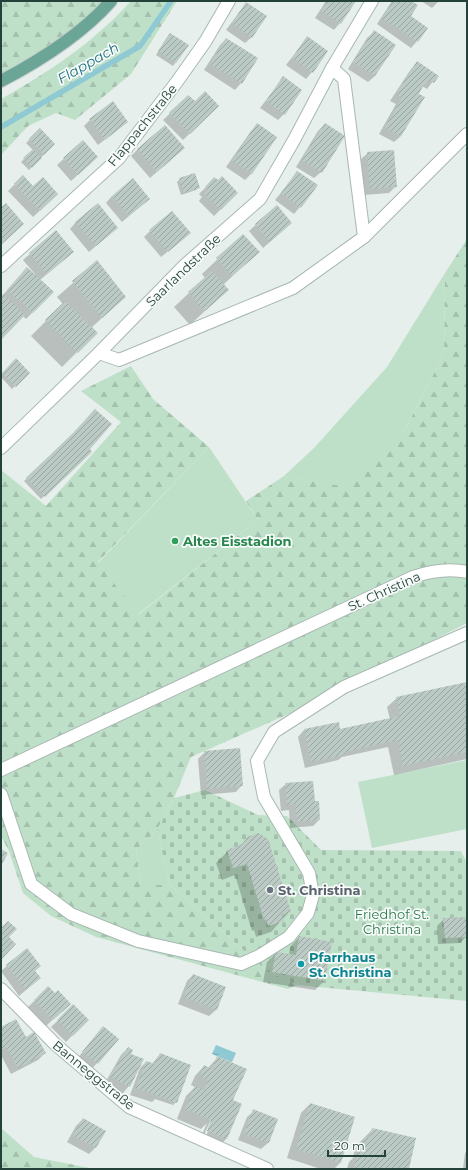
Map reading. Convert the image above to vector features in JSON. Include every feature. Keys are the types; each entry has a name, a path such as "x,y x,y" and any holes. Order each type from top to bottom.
{"main road":[{"path":"1,81 30,66 71,38 112,1"}],"street":[{"name":"Flappachstraße","path":"1,266 119,158 205,42 229,1"},
{"name":"Saarlandstraße","path":"1,448 99,353 185,265 260,199 294,140 332,68 372,1"},
{"path":"332,68 344,79 364,237"},
{"path":"99,353 119,360 293,288 364,237 467,134"},
{"name":"St. Christina","path":"1,770 413,577 444,570 456,569 467,572"},
{"path":"1,794 31,884 71,914 138,941 241,964 259,956 289,937 308,913 312,895 309,873 264,797 257,761 274,732 344,687 467,633"},
{"name":"Banneggstraße","path":"1,989 56,1045 129,1107 267,1169"}],"green space":[{"path":"1,1 111,1 107,7 1,81"},
{"path":"131,1 177,1 131,74 75,120 56,113 28,126 1,155 1,99 53,67 86,43 117,16"},
{"path":"467,239 467,623 293,712 191,757 174,798 157,830 136,850 141,885 170,885 267,971 297,985 288,989 96,937 51,916 23,893 9,851 1,836 1,470 46,506 121,422 81,391 131,366 153,399 209,447 98,562 138,615 258,520 246,501 284,476 341,486 406,428 444,354 445,273"},
{"path":"445,273 444,354 406,428 341,487 284,476 315,447 387,367"},
{"name":"Altes Eisstadion","path":"209,447 258,520 137,615 98,563"},
{"path":"467,760 467,829 372,848 358,782"},
{"name":"Friedhof St. Christina","path":"205,790 258,815 287,816 321,850 461,851 467,863 467,1001 297,985 267,971 170,885 157,830 174,798"},
{"path":"157,830 170,885 141,885 136,850"},
{"path":"1,1128 34,1157 95,1169 1,1169"}],"water":[{"path":"216,1045 236,1053 232,1062 212,1054"}],"building":[{"path":"328,1 356,1 341,24 321,11"},
{"path":"393,1 412,1 418,5 411,16 428,28 418,42 382,18"},
{"path":"246,2 267,16 252,38 232,23"},
{"path":"374,30 396,45 375,76 353,62"},
{"path":"170,33 189,45 176,63 158,51"},
{"path":"307,36 328,51 313,73 292,58"},
{"path":"226,38 258,58 242,84 210,64"},
{"path":"417,61 439,76 434,83 428,80 422,88 419,94 425,97 401,136 385,127 402,98 396,94"},
{"path":"283,76 302,90 285,115 266,101"},
{"path":"205,91 219,106 190,134 169,113 188,95 195,101"},
{"path":"113,101 128,122 105,140 89,119"},
{"path":"257,123 277,137 252,174 232,161"},
{"path":"325,123 345,136 322,173 301,160"},
{"path":"165,125 185,148 157,172 137,149"},
{"path":"40,128 55,144 44,155 29,139"},
{"path":"83,140 98,157 78,175 63,158"},
{"path":"33,149 42,158 32,168 23,158"},
{"path":"394,150 397,187 370,189 367,152"},
{"path":"297,171 318,185 301,208 281,193"},
{"path":"195,173 200,188 184,193 179,178"},
{"path":"23,175 33,186 43,177 58,194 40,211 14,184"},
{"path":"222,176 238,193 221,210 204,194 208,190 205,187 214,177 218,180"},
{"path":"133,178 150,199 129,216 112,196"},
{"path":"6,203 24,224 1,245 1,207"},
{"path":"98,203 118,228 96,246 75,222"},
{"path":"277,205 292,223 270,242 255,224"},
{"path":"172,211 191,233 168,252 149,230"},
{"path":"56,230 74,252 47,274 29,253"},
{"path":"243,234 260,252 232,276 216,258"},
{"path":"97,260 126,297 102,318 72,281"},
{"path":"27,267 54,292 33,313 7,290"},
{"path":"212,271 229,290 205,311 188,292"},
{"path":"3,294 25,315 1,340 1,296"},
{"path":"65,301 98,333 78,353 45,320"},
{"path":"16,358 30,373 16,387 2,373"},
{"path":"95,409 112,424 90,449 92,452 45,497 26,478 73,433"},
{"path":"467,682 467,752 403,766 398,740 345,752 346,754 311,762 304,729 339,722 340,729 400,716 396,697"},
{"path":"240,748 243,786 207,789 204,751"},
{"path":"313,781 315,801 319,801 320,820 297,822 295,804 287,805 285,783"},
{"name":"St. Christina","path":"258,833 268,839 291,912 282,915 284,921 268,926 266,919 264,920 247,864 233,868 227,850 243,844 247,837"},
{"path":"1,849 8,853 1,866"},
{"path":"467,917 467,937 445,938 443,918"},
{"path":"8,921 17,929 9,937 16,944 1,960 1,928"},
{"name":"Pfarrhaus St. Christina","path":"299,936 332,942 325,981 272,972 276,952 296,955"},
{"path":"27,948 41,966 35,971 41,978 26,990 6,965"},
{"path":"193,974 226,987 217,1010 184,997"},
{"path":"48,986 55,993 58,990 71,1004 53,1020 34,1000"},
{"path":"73,1004 89,1020 73,1036 57,1020"},
{"path":"16,1019 26,1037 34,1032 46,1053 18,1068 6,1047 1,1050 1,1027"},
{"path":"103,1026 119,1039 98,1064 82,1052"},
{"path":"128,1047 133,1050 131,1054 144,1059 130,1087 110,1076"},
{"path":"160,1053 191,1065 177,1103 136,1088 146,1061 155,1064"},
{"path":"217,1056 247,1069 233,1100 242,1104 227,1139 207,1131 211,1120 185,1109 195,1086 204,1090 208,1080 200,1076 204,1065 212,1069"},
{"path":"310,1103 355,1117 341,1163 296,1149"},
{"path":"253,1109 278,1119 269,1143 244,1134"},
{"path":"83,1118 106,1131 96,1148 73,1136"},
{"path":"372,1128 416,1138 409,1169 363,1169 354,1167 358,1152 361,1152 365,1137 370,1138"}],"waterway":[{"name":"Flappach","path":"1,127 140,46 171,1"}],"place":[{"name":"Altes Eisstadion","path":"175,541"},
{"name":"St. Christina","path":"270,890"},
{"name":"Pfarrhaus St. Christina","path":"301,964"}]}
